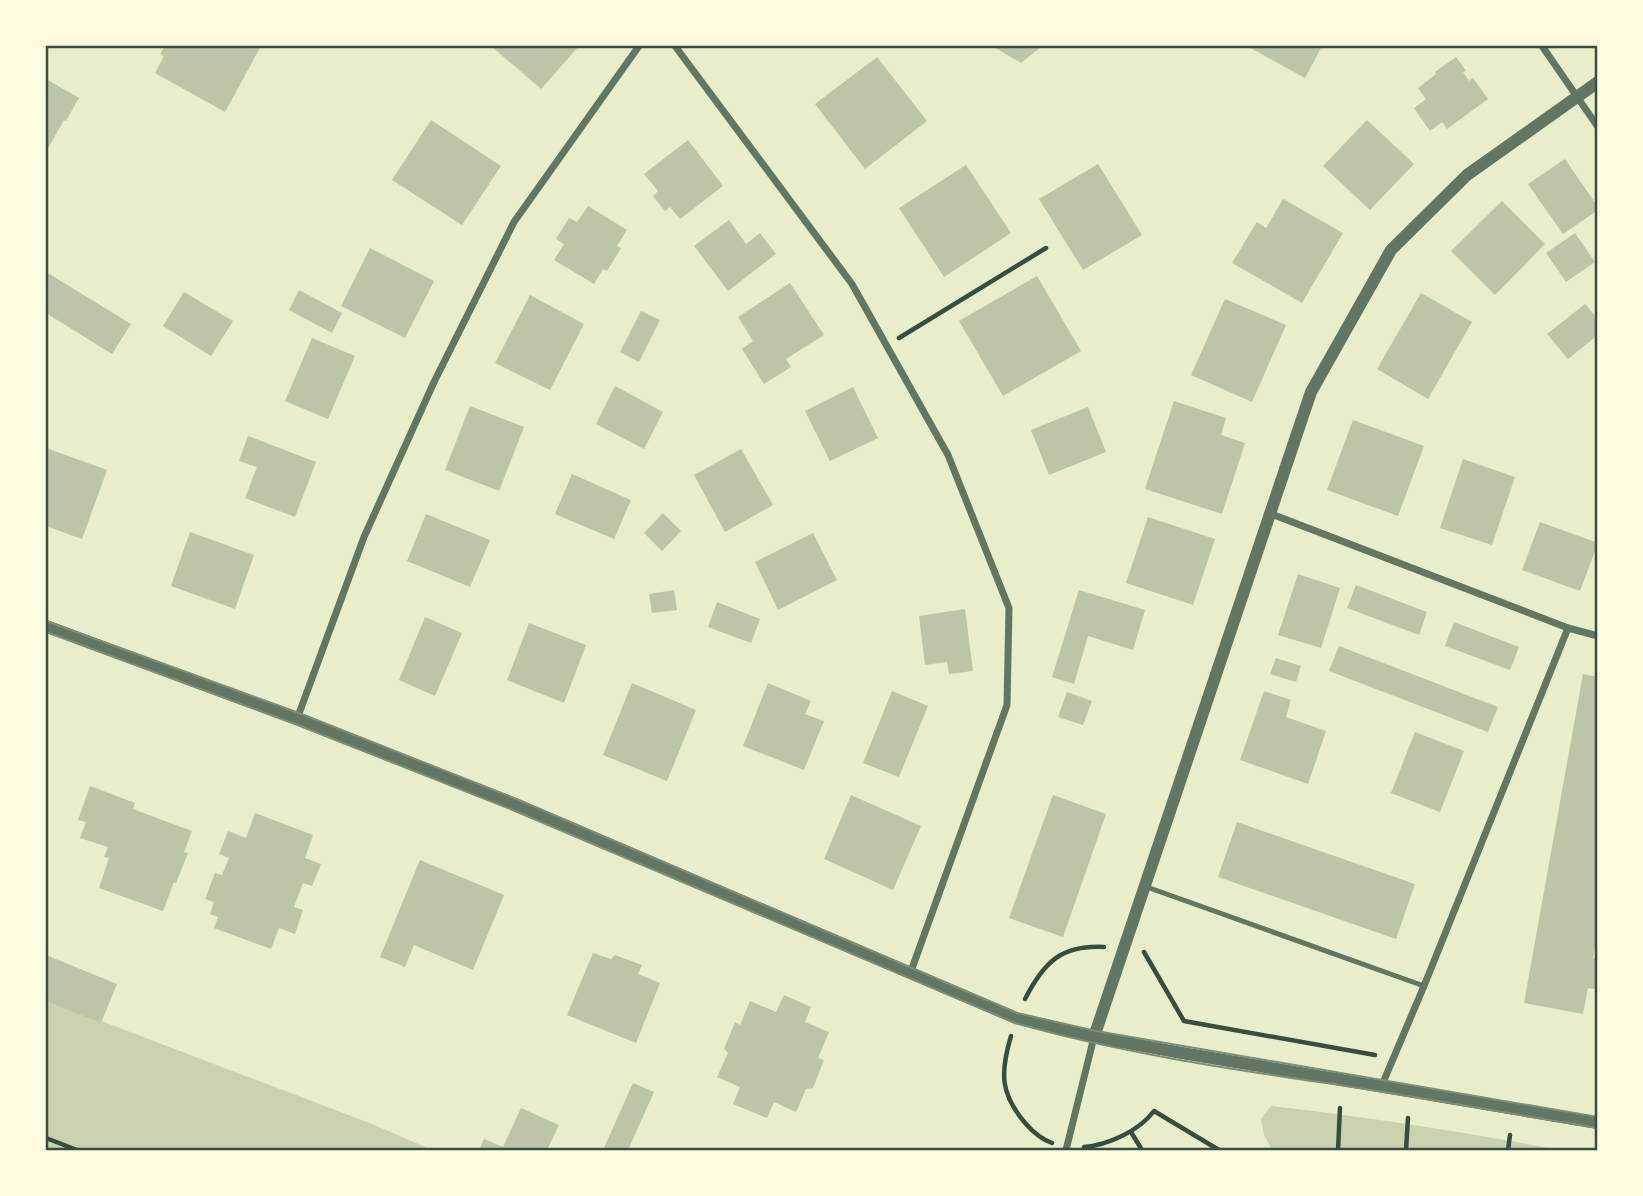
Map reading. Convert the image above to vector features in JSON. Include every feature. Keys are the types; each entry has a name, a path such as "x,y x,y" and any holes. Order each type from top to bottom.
{"street":[{"path":"297,719 364,537 434,382 514,222 639,46"},
{"path":"675,46 852,284 948,455 1009,608 1007,705 910,974"},
{"path":"1542,46 1598,127"},
{"path":"1066,1150 1094,1037 1311,391 1391,250 1467,176 1598,82"},
{"path":"1269,513 1568,628 1598,636"},
{"path":"46,626 297,719 517,805 1016,1018 1094,1037 1246,1065 1598,1123"},
{"path":"1382,1086 1568,628"}],"lane":[{"path":"1144,886 1424,986"}],"path":[{"path":"911,331 1046,248"},
{"path":"1338,1150 1340,1108"},
{"path":"1406,1150 1408,1118"},
{"path":"1131,1132 1142,1150"},
{"path":"1508,1150 1510,1135"},
{"path":"46,1138 78,1150"}],"green space":[{"path":"46,1000 372,1124 432,1150 46,1150"},
{"path":"1271,1106 1416,1125 1560,1150 1272,1150 1264,1135 1261,1119"}],"building":[{"path":"165,46 260,48 225,112 155,73 164,56 160,54"},
{"path":"491,46 579,46 541,89"},
{"path":"992,46 1042,46 1021,63"},
{"path":"1247,46 1322,46 1305,78"},
{"path":"877,57 927,121 865,169 815,104"},
{"path":"1456,57 1466,71 1463,72 1469,81 1473,78 1488,99 1447,129 1442,122 1430,131 1414,108 1426,99 1418,88"},
{"path":"46,79 79,98 46,152"},
{"path":"431,120 501,166 462,225 392,180"},
{"path":"1367,120 1414,164 1370,210 1323,166"},
{"path":"688,140 723,186 680,219 670,207 665,211 653,196 658,191 644,174"},
{"path":"1565,159 1598,210 1563,234 1528,184"},
{"path":"1098,164 1142,235 1083,270 1039,199"},
{"path":"966,165 1011,233 944,277 899,208"},
{"path":"1283,199 1343,233 1302,303 1232,263 1257,222 1266,228"},
{"path":"1502,201 1545,244 1495,295 1451,251"},
{"path":"588,206 627,230 617,246 621,248 607,271 603,269 594,284 554,260 564,244 556,239 569,218 577,222"},
{"path":"729,220 746,244 760,233 776,254 728,291 694,246"},
{"path":"1575,233 1595,262 1566,282 1546,253"},
{"path":"370,248 434,281 405,338 341,306"},
{"path":"46,272 131,324 112,354 46,313"},
{"path":"1037,276 1081,351 1003,396 959,321"},
{"path":"790,283 824,335 786,359 791,367 764,384 742,349 753,341 738,317"},
{"path":"299,290 342,313 332,333 289,310"},
{"path":"184,292 233,321 211,356 163,326"},
{"path":"1421,293 1472,322 1428,399 1377,369"},
{"path":"530,295 584,324 550,390 495,363"},
{"path":"1225,299 1286,325 1252,402 1191,375"},
{"path":"1585,304 1598,319 1598,335 1568,359 1547,334"},
{"path":"641,311 660,320 639,362 620,352"},
{"path":"312,338 355,356 328,419 285,401"},
{"path":"615,386 663,412 644,449 596,424"},
{"path":"853,387 878,438 830,461 805,411"},
{"path":"1174,401 1226,418 1221,435 1245,443 1222,514 1145,489"},
{"path":"470,406 524,427 499,491 445,470"},
{"path":"1088,407 1106,452 1049,475 1031,430"},
{"path":"1353,420 1424,446 1398,516 1327,490"},
{"path":"248,436 316,462 295,517 245,498 257,467 239,461"},
{"path":"46,448 107,470 82,539 46,526"},
{"path":"741,449 773,505 725,532 694,475"},
{"path":"1463,459 1515,477 1492,545 1440,528"},
{"path":"572,474 631,500 614,539 555,514"},
{"path":"663,513 681,531 662,551 644,533"},
{"path":"426,514 490,540 470,587 407,561"},
{"path":"1148,517 1215,539 1193,605 1126,583"},
{"path":"1540,522 1598,543 1580,591 1522,570"},
{"path":"190,532 254,555 235,609 171,586"},
{"path":"813,533 837,580 778,610 755,562"},
{"path":"1298,574 1340,588 1321,648 1278,635"},
{"path":"1356,585 1427,612 1419,635 1347,608"},
{"path":"674,590 677,610 652,613 649,594"},
{"path":"1079,590 1145,610 1133,650 1088,636 1074,684 1052,677"},
{"path":"717,602 760,619 751,643 708,627"},
{"path":"965,609 973,671 949,674 947,662 925,665 919,616"},
{"path":"425,617 462,633 435,696 399,680"},
{"path":"1454,622 1519,647 1510,670 1445,646"},
{"path":"529,623 586,645 564,703 507,680"},
{"path":"1339,646 1498,707 1488,732 1329,671"},
{"path":"1276,658 1301,666 1296,682 1270,674"},
{"path":"1583,674 1598,677 1598,935 1593,958 1598,959 1598,990 1588,988 1583,1014 1524,1003"},
{"path":"632,683 696,710 667,781 603,755"},
{"path":"768,683 811,701 805,714 824,721 804,770 743,746"},
{"path":"892,691 928,706 899,777 863,763"},
{"path":"1264,691 1291,700 1286,717 1326,731 1308,784 1240,760"},
{"path":"1067,692 1092,701 1083,725 1058,717"},
{"path":"1415,732 1464,751 1440,812 1391,793"},
{"path":"90,786 135,803 133,809 192,831 184,852 188,853 163,911 99,888 109,858 104,857 108,847 80,838 86,822 78,820"},
{"path":"851,795 921,826 893,890 824,859"},
{"path":"1053,795 1106,814 1063,937 1009,918"},
{"path":"255,813 313,835 305,858 321,864 312,886 303,883 294,907 303,910 295,934 279,928 271,949 214,928 218,917 210,914 214,902 205,899 215,873 222,875 229,858 219,854 228,831 246,838"},
{"path":"1237,822 1415,884 1396,939 1218,877"},
{"path":"420,860 504,895 473,970 414,945 405,967 380,957"},
{"path":"593,953 611,959 615,955 642,965 638,974 660,983 636,1043 567,1015"},
{"path":"46,955 117,984 101,1023 46,1001"},
{"path":"784,995 811,1007 805,1022 829,1032 818,1058 824,1060 813,1088 806,1089 796,1112 774,1102 767,1118 733,1104 740,1087 717,1077 728,1053 724,1049 735,1022 740,1025 750,1001 776,1012"},
{"path":"633,1083 654,1092 628,1150 603,1150"},
{"path":"521,1108 559,1125 547,1150 479,1150 484,1139 503,1147"}],"tram line":[{"path":"46,621 299,713 519,800 1017,1013 1096,1031 1598,1117"},
{"path":"46,632 295,724 515,811 1015,1023 1176,1059 1598,1128"}]}
